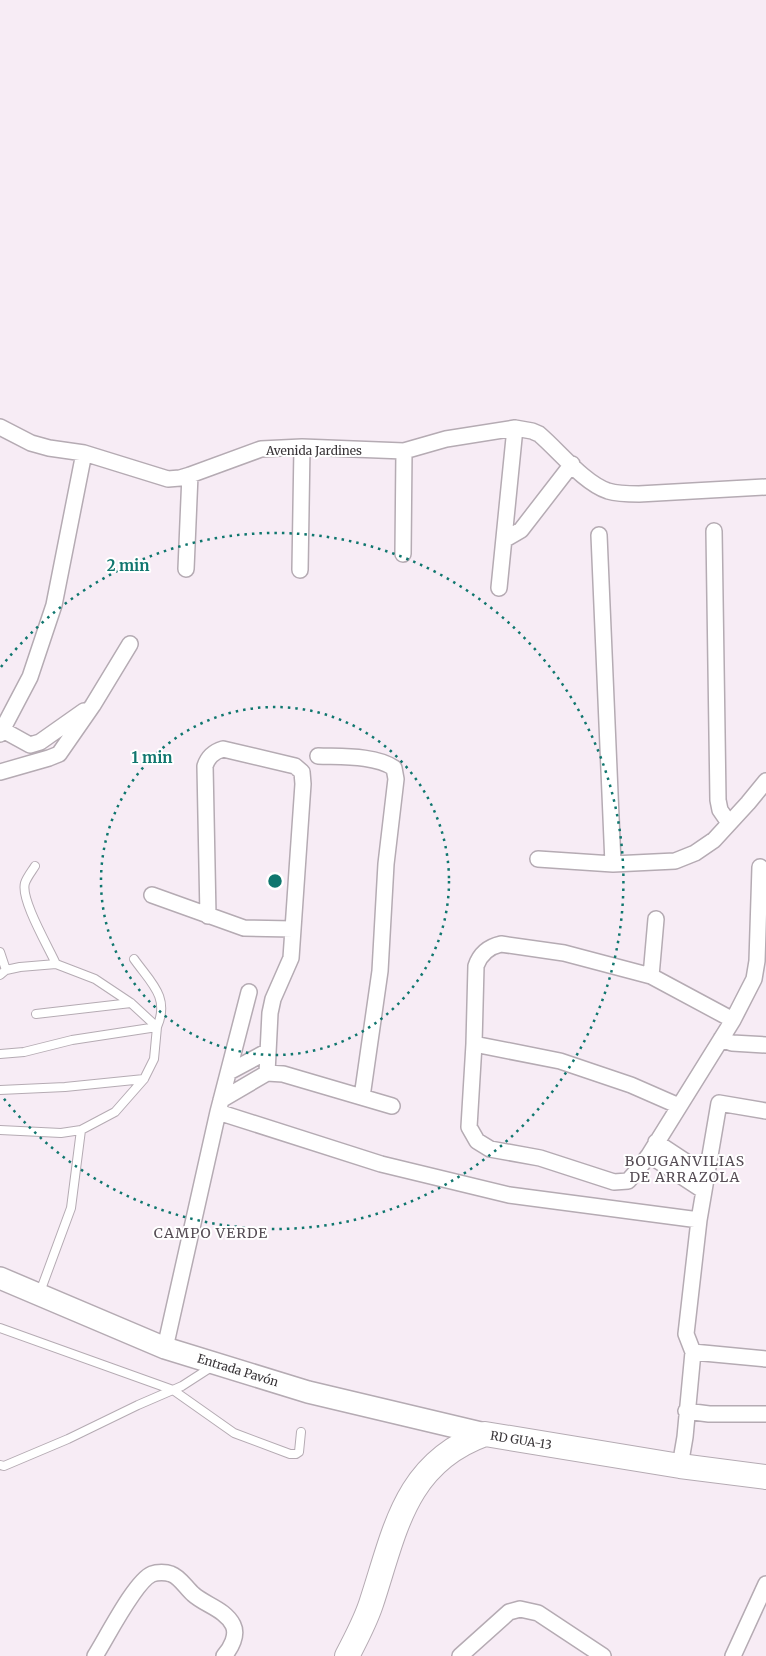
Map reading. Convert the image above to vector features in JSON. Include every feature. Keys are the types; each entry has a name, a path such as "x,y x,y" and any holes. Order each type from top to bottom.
{"main road":[{"name":"RD GUA-13","path":"347,1656 361,1629 370,1605 397,1521 413,1491 424,1476 446,1454 468,1440 485,1434 680,1466 766,1477"}],"street":[{"name":"Avenida Jardines","path":"0,427 31,443 49,448 84,453 168,478 180,478 190,475 261,449 302,447 404,451 446,439 515,428 532,431 546,440 593,484 607,491 623,494 766,487"},
{"path":"499,588 515,428"},
{"path":"300,570 302,447"},
{"path":"402,554 404,451"},
{"path":"84,453 54,605 30,677 1,732 30,745 40,742 93,705"},
{"path":"504,540 521,530 572,464"},
{"path":"186,569 190,475"},
{"path":"714,531 718,800 720,810 729,823"},
{"path":"599,535 613,864"},
{"path":"0,772 59,754 93,705 130,644"},
{"path":"208,916 205,766 208,758 214,752 223,749 287,764 300,769 303,784 290,958 273,999 270,1014 267,1073"},
{"path":"318,756 373,760 386,763 394,768 396,779 386,864 380,971 362,1097"},
{"path":"538,860 613,864 675,861 695,853 714,840 766,781"},
{"path":"733,1020 651,976 564,953 501,944 495,945 480,955 476,966 469,1127 477,1141 490,1148 540,1158 614,1182 628,1181 652,1148 733,1020 754,979 757,961 760,868"},
{"path":"152,895 244,928 293,929"},
{"path":"651,976 656,919"},
{"path":"165,1348 228,1072 249,992"},
{"path":"721,1039 732,1043 766,1046"},
{"path":"474,1044 560,1061 631,1085 679,1106"},
{"path":"228,1072 268,1051"},
{"path":"220,1106 267,1073 283,1074 392,1106"},
{"path":"680,1466 685,1436 693,1352 686,1334 699,1220 719,1103 766,1110"},
{"path":"220,1106 381,1164 509,1195 699,1220"},
{"path":"652,1148 706,1175"},
{"path":"652,1148 704,1190"},
{"name":"Entrada Pavón","path":"0,1278 165,1348 308,1392 485,1434"},
{"path":"693,1352 766,1358"},
{"path":"686,1411 709,1414 766,1414"},
{"path":"95,1656 138,1586 151,1575 161,1573 177,1577 194,1595 228,1618 234,1626 234,1636 231,1646 224,1656"},
{"path":"732,1656 766,1584"},
{"path":"460,1656 509,1612 520,1609 538,1613 603,1656"}],"lane":[{"path":"35,866 25,884 25,892 32,914 56,964"},
{"path":"0,952 3,972 20,966 56,964 95,979 131,1003 156,1027"},
{"path":"0,1130 60,1134 81,1130 115,1112 144,1079 154,1059 156,1027 160,1019 162,1006 159,994 134,959"},
{"path":"36,1014 131,1003"},
{"path":"0,1054 24,1052 72,1040 156,1027"},
{"path":"0,1090 65,1087 144,1079"},
{"path":"39,1294 71,1208 81,1130"},
{"path":"0,1328 173,1390 234,1433 290,1454 299,1452 301,1432"},
{"path":"0,1465 4,1466 68,1439 182,1386 217,1364"}],"district":[{"name":"BOUGANVILIAS DE ARRAZOLA","path":"685,1170"},
{"name":"CAMPO VERDE","path":"211,1233"}]}
